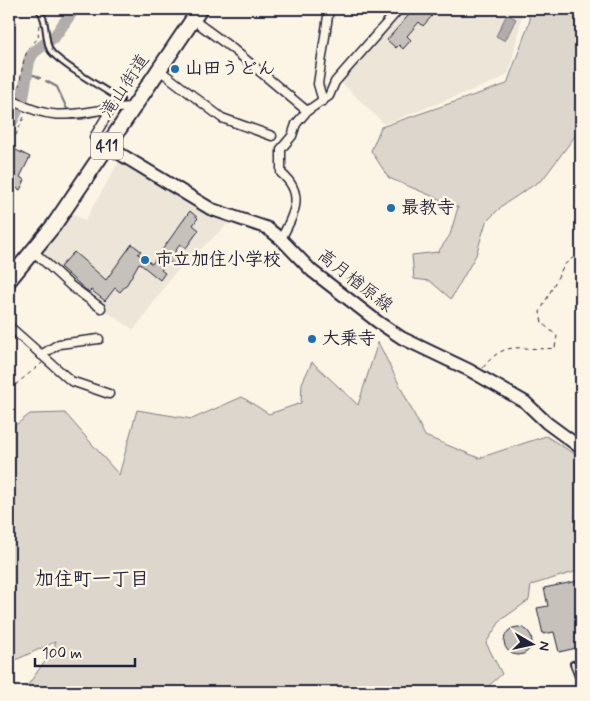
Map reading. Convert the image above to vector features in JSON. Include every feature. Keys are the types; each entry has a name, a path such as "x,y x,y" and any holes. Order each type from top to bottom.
{"highway":[{"name":"滝山街道","path":"9,280 33,252 107,146 126,104 158,69 195,12"}],"main road":[{"name":"高月楢原線","path":"107,146 211,209 267,228 281,238 312,271 378,322 402,338 478,375 525,402 546,423 581,448"}],"street":[{"path":"323,101 318,84 329,9"},
{"path":"281,238 295,211 295,193 291,181 281,173 281,149 292,136 296,124 307,111 329,96 335,82 400,9"},
{"path":"195,12 233,49 307,111"},
{"path":"158,69 222,118 272,136"},
{"path":"15,101 27,108 57,116 126,104"},
{"path":"107,146 94,137 111,108"},
{"path":"33,252 71,286 101,308"},
{"path":"9,326 71,381 109,394"},
{"path":"44,357 59,344 99,339"}],"lane":[{"path":"38,9 41,12 51,51 61,60 126,104"},
{"path":"572,664 581,684"}],"path":[{"path":"15,101 26,54 38,39"},
{"path":"9,150 27,108"},
{"path":"478,375 492,356 510,347 536,350 555,348 557,336 542,323 540,312 564,265 581,251"},
{"path":"9,390 44,357"}],"shaded area":[{"path":"399,9 519,9 523,12 509,73 496,81 384,124 338,79"},
{"path":"526,9 581,10 581,128 543,179 503,205 486,222 476,255 451,299 430,281 414,279 412,255 438,252 450,235 458,207 389,178 371,151 381,127 507,84 530,20"},
{"path":"507,14 516,19 505,41 496,36"},
{"path":"121,158 231,221 173,275 134,330 101,308 37,255 58,237 63,228 67,210 85,221"},
{"path":"378,342 425,436 479,458 546,436 581,458 581,570 531,585 529,600 501,620 486,643 502,674 482,692 23,692 42,665 55,653 55,642 9,663 9,430 30,414 65,413 119,475 137,410 192,419 242,397 269,414 301,403 302,383 312,362 358,405"}],"building":[{"path":"414,9 432,9 429,13 432,16 423,26 419,22 407,36 411,40 403,49 399,45 396,48 387,40"},
{"path":"12,148 30,157 20,177 25,180 20,190 9,184 9,155"},
{"path":"190,211 198,218 193,225 199,230 186,248 180,244 174,253 180,258 174,265 168,261 161,270 165,273 160,280 139,263 120,292 115,288 105,301 91,290 89,292 86,290 60,267 74,252 106,280 132,244 141,251 138,254 152,264"},
{"path":"578,581 581,595 581,647 559,652 554,632 543,634 537,608 548,606 544,588"},
{"path":"518,627 528,631 532,641 528,651 518,655 508,651 504,641 508,631"}],"waterway":[{"path":"9,128 23,98 29,61 33,53 55,36 74,9"},
{"path":"27,76 34,75 40,78"},
{"path":"46,81 57,87 68,111"},
{"path":"71,119 82,119 105,113"}],"place":[{"name":"山田うどん","path":"175,69"},
{"name":"最教寺","path":"391,208"},
{"name":"市立加住小学校","path":"145,260"},
{"name":"大乗寺","path":"312,339"}],"district":[{"name":"加住町一丁目","path":"92,579"}]}
